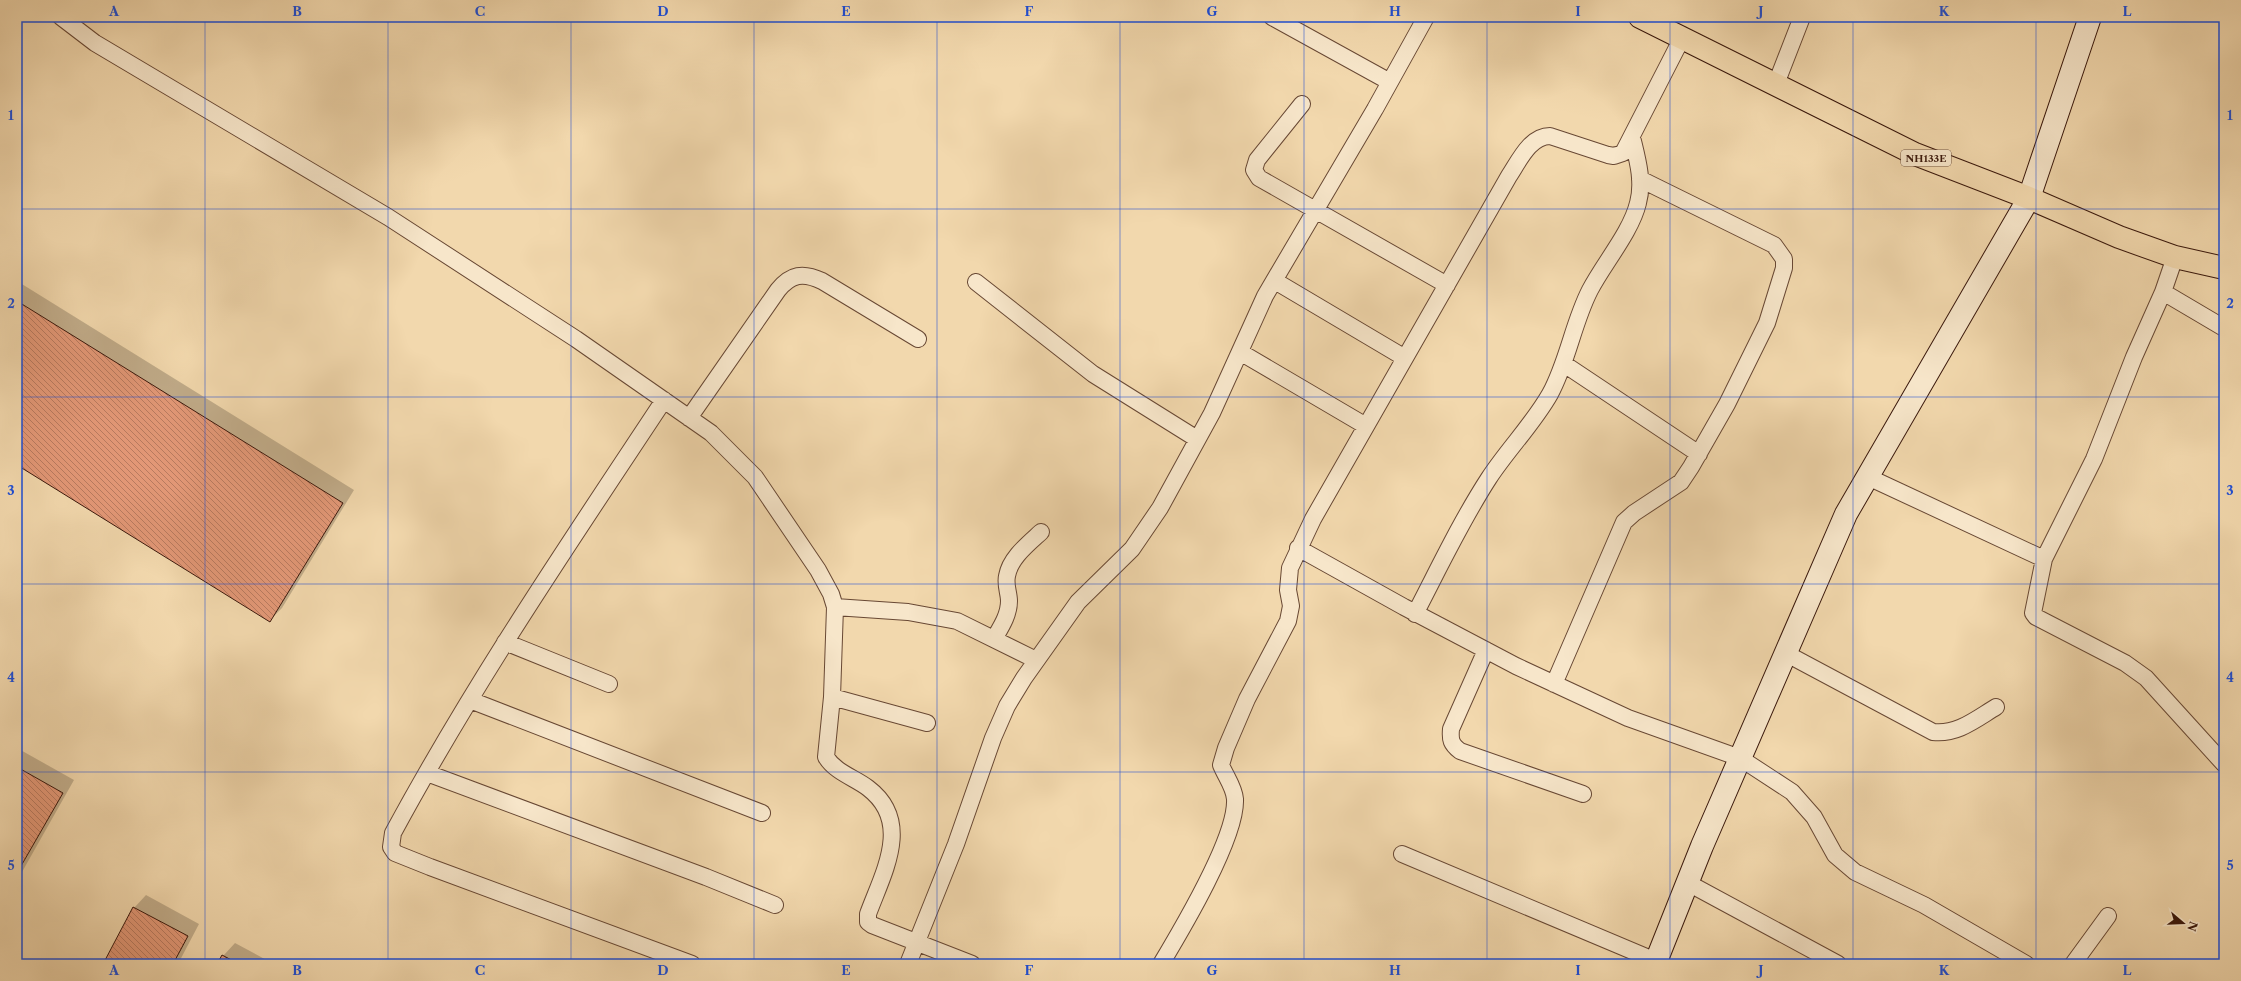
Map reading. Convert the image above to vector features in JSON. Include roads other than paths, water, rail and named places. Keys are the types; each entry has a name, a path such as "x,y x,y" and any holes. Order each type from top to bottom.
{"main road":[{"name":"NH133E","path":"1640,17 1915,154 2029,198 2119,237 2175,257 2224,268"}],"street":[{"path":"1272,17 1390,82"},
{"path":"908,964 919,942 956,844 993,738 1007,706 1036,660 1078,602 1132,549 1160,508 1198,439 1265,296 1316,211 1426,17"},
{"path":"1776,84 1802,17"},
{"path":"1402,854 1656,963 1740,758 1846,514 2029,198 2090,17"},
{"path":"71,20 102,47 388,217 576,339 711,433 755,477 818,570 831,594 835,607 832,697 826,757 832,765 869,788 880,800 892,828 893,842 868,914 868,922 872,925 919,942 972,964"},
{"path":"1161,964 1190,915 1231,826 1234,813 1234,789 1222,765 1223,760 1226,748 1247,699 1288,621 1290,606 1289,576 1292,561 1366,426 1509,176 1532,143 1542,136 1550,136 1598,153 1614,156 1623,153 1682,38"},
{"path":"1302,104 1260,156 1254,170 1259,178 1446,285"},
{"path":"1415,614 1489,478 1549,395 1564,364 1581,309 1636,211 1639,202 1640,179 1632,137"},
{"path":"1554,684 1624,522 1634,513 1681,482 1699,454 1727,404 1767,323 1783,276 1784,259 1774,245 1640,179"},
{"path":"2175,257 2163,292 2134,357 2094,459 2044,559 2033,608 2036,617 2125,663 2146,678 2224,764"},
{"path":"689,418 778,290 789,278 797,274 812,276 822,281 918,339"},
{"path":"1274,281 1405,358"},
{"path":"976,282 1093,374 1198,439"},
{"path":"2163,292 2224,328"},
{"path":"1240,352 1366,426"},
{"path":"1564,364 1699,454"},
{"path":"664,400 505,642 427,773 392,837 391,847 395,853 692,964"},
{"path":"1868,477 2044,559"},
{"path":"994,638 1005,620 1008,610 1009,601 1007,576 1011,566 1018,555 1040,532"},
{"path":"1298,548 1415,614 1554,684 1628,718 1740,758 1792,792 1814,817 1835,855 1855,872 1924,905 2026,964"},
{"path":"835,607 935,616 957,621 1036,660"},
{"path":"505,642 609,684"},
{"path":"1486,650 1451,729 1450,738 1452,744 1460,751 1582,794"},
{"path":"1785,653 1933,732 1942,733 1958,730 1996,707"},
{"path":"832,697 927,723"},
{"path":"470,700 762,814"},
{"path":"427,773 706,877 775,905"},
{"path":"1688,883 1838,964"},
{"path":"2073,964 2108,916"}]}
